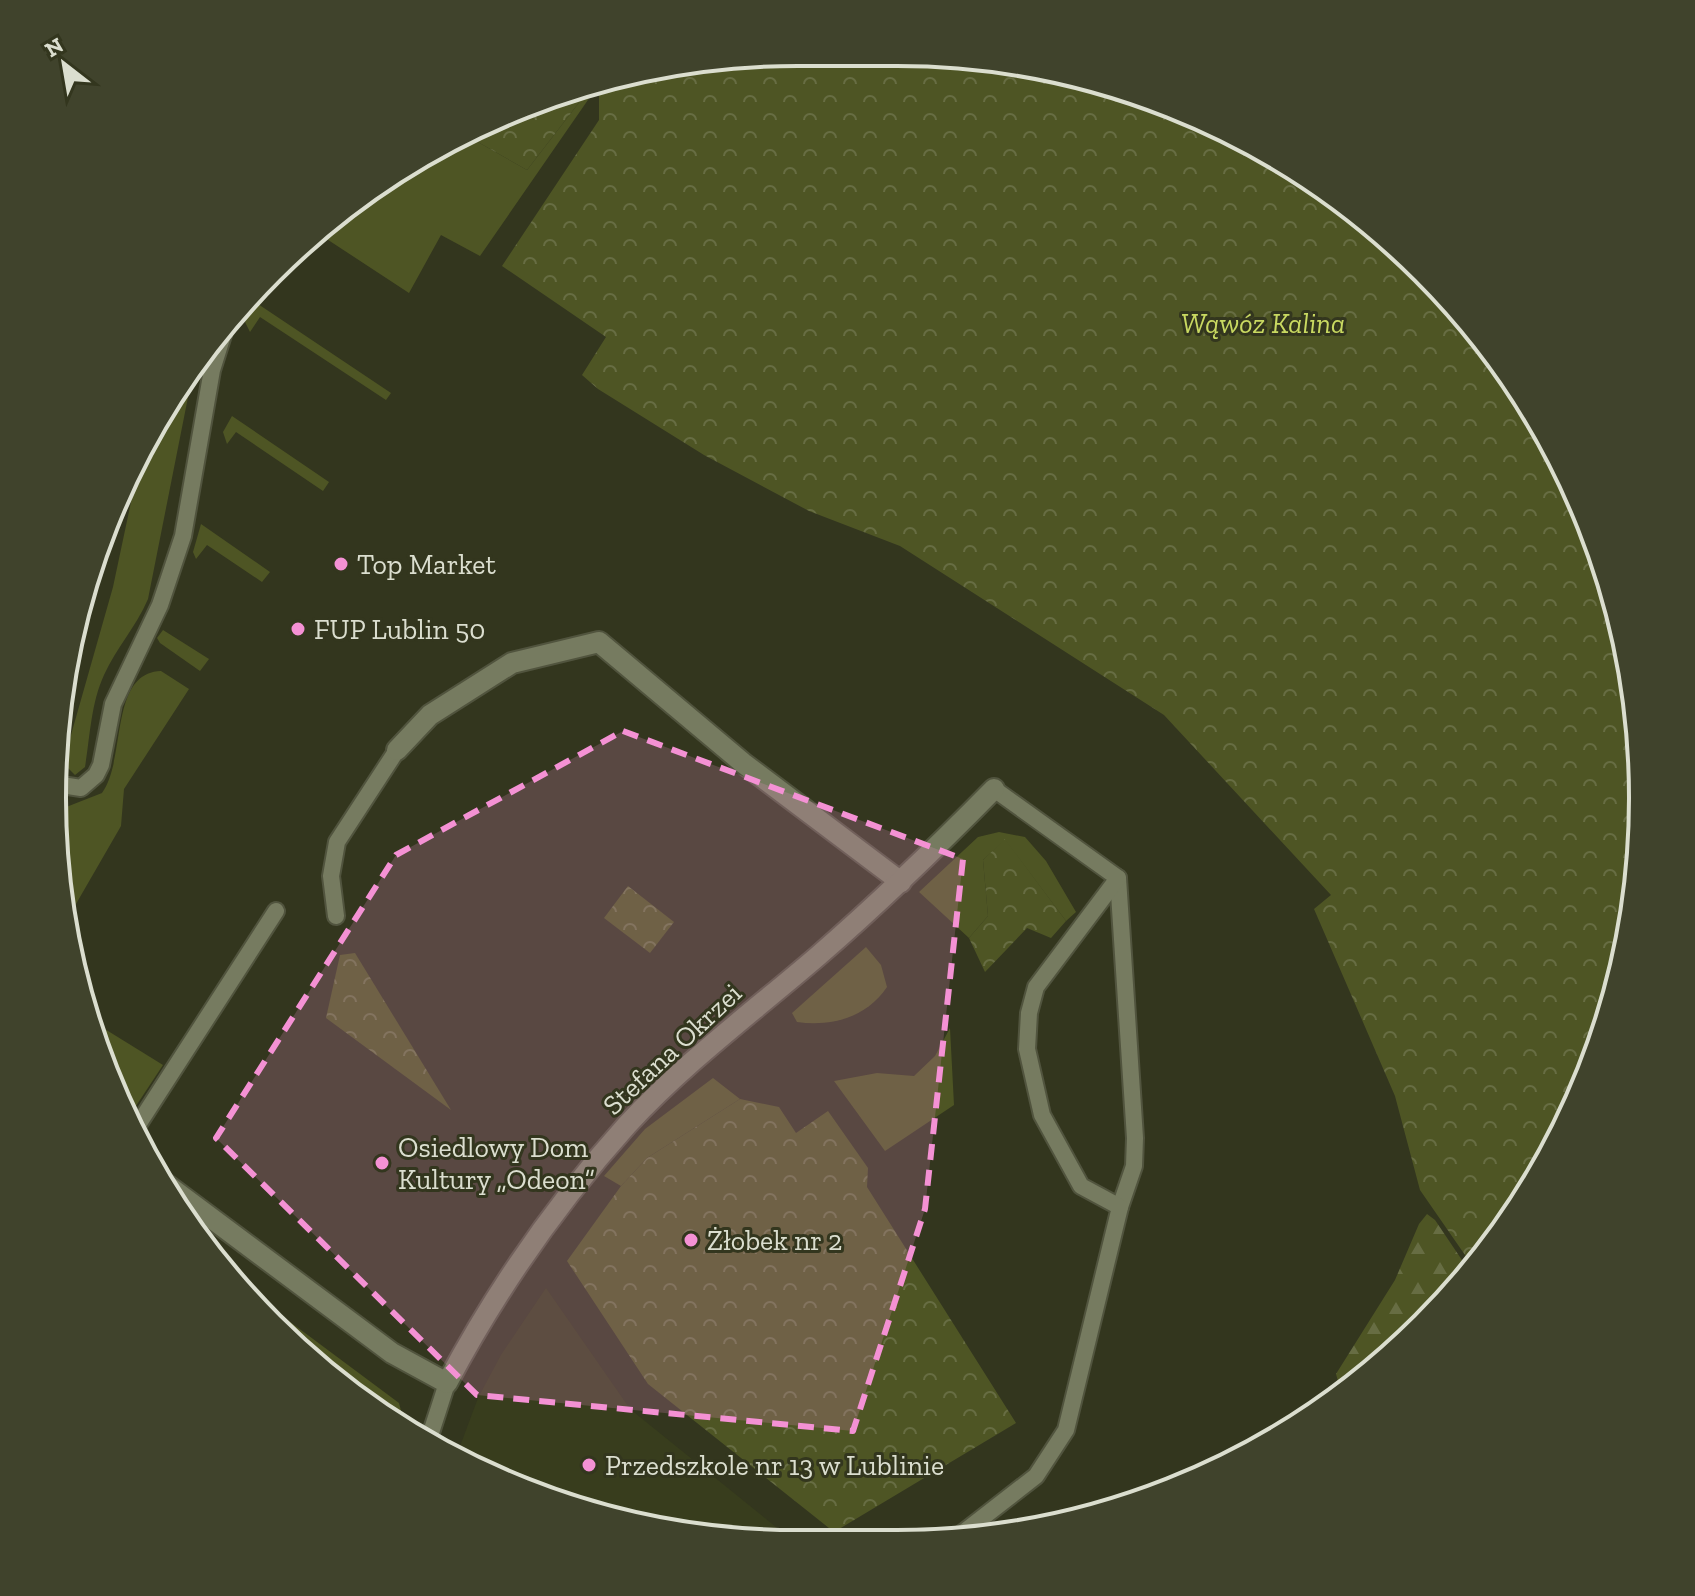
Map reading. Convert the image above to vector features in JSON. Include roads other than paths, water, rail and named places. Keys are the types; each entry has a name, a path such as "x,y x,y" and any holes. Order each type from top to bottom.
{"street":[{"path":"397,750 430,715 512,663 599,642 743,763 901,882"},
{"name":"Stefana Okrzei","path":"447,1383 488,1306 532,1243 574,1186 629,1123 673,1080 901,882 994,789"},
{"path":"185,1198 392,1353 447,1383"}],"lane":[{"path":"67,786 81,788 96,775 101,765 113,704 160,605 183,536 218,351"},
{"path":"336,916 331,876 337,842 397,750"},
{"path":"994,789 1118,878"},
{"path":"1118,878 1036,987 1029,1013 1027,1049 1042,1115 1081,1186 1120,1207"},
{"path":"972,1526 1036,1476 1066,1430 1120,1207 1134,1166 1135,1138 1118,878"},
{"path":"141,1121 276,911"},
{"path":"431,1432 447,1383"}],"place":[{"name":"Top Market","path":"341,564"},
{"name":"FUP Lublin 50","path":"298,629"},
{"name":"Osiedlowy Dom Kultury „Odeon”","path":"382,1163"},
{"name":"Żłobek nr 2","path":"691,1240"},
{"name":"Przedszkole nr 13 w Lublinie","path":"589,1465"}],"park label":[{"name":"Wąwóz Kalina","path":"1263,323"}]}
